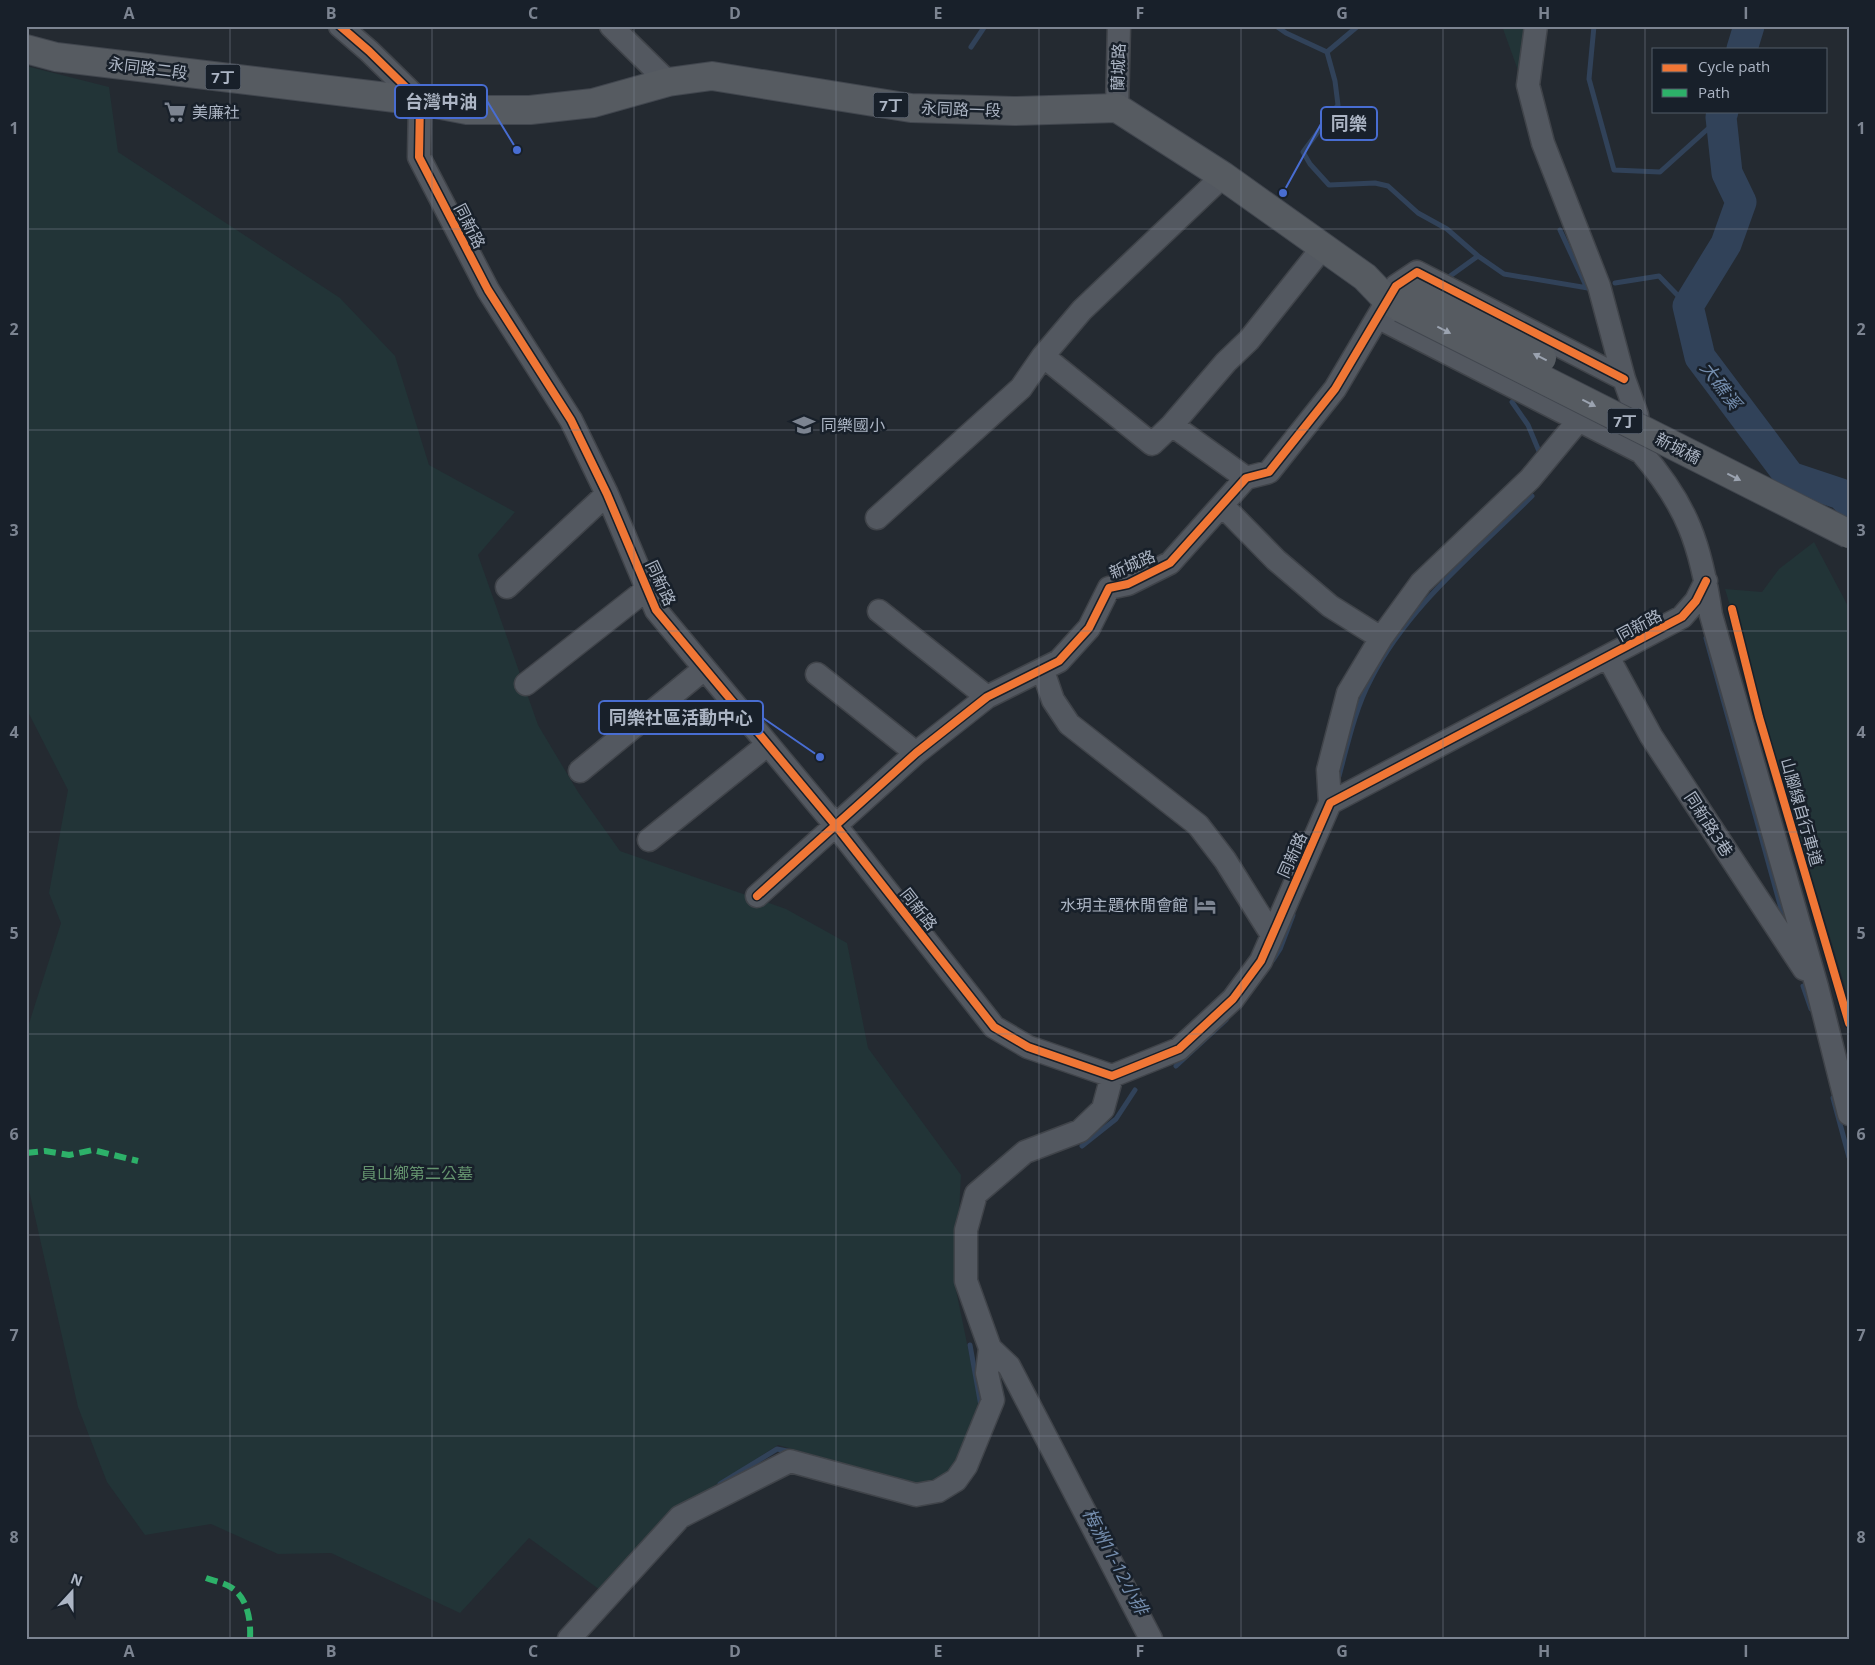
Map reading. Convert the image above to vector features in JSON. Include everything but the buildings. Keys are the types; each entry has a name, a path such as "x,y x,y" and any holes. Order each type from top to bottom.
{"main road":[{"name":"永同路二段","path":"26,49 56,57 420,101"},
{"name":"永同路一段","path":"420,101 467,110 530,110 593,103 668,82 712,76 911,108 1014,111 1117,108"},
{"name":"7丁","path":"1117,108 1223,176 1365,277 1399,296"},
{"name":"新城橋","path":"1399,296 1687,433 1849,513"},
{"name":"新城橋","path":"1399,296 1849,534"}],"street":[{"path":"340,26 369,51 420,101"},
{"path":"611,26 668,82"},
{"name":"蘭城路","path":"1117,108 1119,26"},
{"path":"1536,26 1528,84 1534,110 1543,143 1599,286 1624,379 1637,415 1641,452"},
{"name":"同新路","path":"420,101 419,158 488,290 571,420 606,494 656,610 836,826 994,1027 1028,1047 1112,1076 1178,1049 1233,999 1261,961 1330,803 1682,617 1696,601 1706,581"},
{"path":"877,518 1021,388 1043,356 1082,310 1223,176"},
{"path":"1043,356 1152,444 1172,425 1226,362 1249,340 1323,247"},
{"path":"1172,425 1246,478 1269,472 1335,389 1417,272 1624,379"},
{"path":"1399,296 1387,322 1641,452 1670,488 1692,529 1706,581 1711,614 1816,987 1849,1114"},
{"path":"1330,803 1328,770 1348,693 1381,638 1421,583 1530,479 1580,420"},
{"name":"新城路","path":"757,896 916,753 987,697 1043,672 1059,661 1088,628 1109,588 1128,584 1170,563 1246,478"},
{"path":"507,588 606,494"},
{"path":"1222,505 1276,560 1330,606 1381,638"},
{"path":"526,684 647,589"},
{"path":"879,611 987,697"},
{"name":"同新路3巷","path":"1608,657 1651,736 1816,987"},
{"path":"580,771 704,669"},
{"path":"1043,672 1053,700 1069,724 1198,825 1225,860 1272,935"},
{"path":"817,674 916,753"},
{"path":"649,840 767,745"},
{"path":"569,1639 680,1517 790,1460 916,1495 938,1491 956,1480 966,1466 993,1400 987,1374 990,1348 966,1281 966,1230 976,1194 1025,1152 1080,1131 1103,1109 1112,1076"},
{"path":"990,1348 1009,1366 1151,1639"}],"green space":[{"path":"1502,26 1526,26 1524,87"},
{"name":"員山鄉第二公墓","path":"26,66 109,87 118,152 340,298 395,356 429,465 515,512 478,555 538,725 578,792 620,851 786,909 847,943 868,1048 961,1175 955,1285 979,1402 955,1466 938,1480 918,1484 778,1445 673,1512 600,1590 529,1538 460,1613 331,1553 278,1554 211,1524 145,1535 107,1482 78,1407 26,1177 26,1033 61,923 49,893 68,790 26,708"},
{"path":"1814,542 1849,608 1849,1000 1725,589 1762,592 1779,569"}],"waterway":[{"path":"971,47 985,26"},
{"path":"1276,26 1286,33 1327,52"},
{"path":"1358,26 1327,52 1335,81 1338,105 1303,152 1310,164 1329,185 1375,183 1388,186 1418,213 1447,229 1478,256 1446,279"},
{"path":"1594,26 1589,79 1614,170 1660,172 1721,117"},
{"name":"大礁溪","path":"1742,48 1749,26"},
{"name":"大礁溪","path":"1723,112 1721,117 1727,173 1741,202 1726,244 1688,306 1700,357 1790,477 1841,494 1849,502"},
{"path":"1560,230 1587,288"},
{"path":"1478,256 1504,274 1588,288"},
{"path":"1615,283 1659,276 1688,306"},
{"path":"1512,402 1528,425 1541,456"},
{"path":"1339,776 1352,726 1365,690 1386,653 1423,604 1532,496"},
{"path":"1706,638 1784,919"},
{"path":"1273,960 1280,949 1293,915"},
{"path":"1803,986 1811,1009"},
{"path":"1176,1066 1226,1020"},
{"path":"1082,1146 1116,1119 1135,1090"},
{"path":"1833,1098 1849,1157"},
{"path":"970,1345 981,1406"},
{"path":"720,1484 777,1449 792,1452"}],"marked path":[{"path":"26,1153 45,1151 69,1155 93,1150 138,1161"},
{"path":"206,1578 229,1586 242,1598 249,1618 250,1639"}],"cycle path":[{"path":"340,26 369,51 420,101 419,157 488,290 571,420 607,494 656,610 836,826 994,1027 1028,1047 1112,1076 1179,1049 1233,999 1261,961 1330,803 1682,617 1696,601 1706,581"},
{"path":"757,896 916,753 987,697 1059,661 1089,628 1109,588 1128,584 1170,563 1246,478 1269,472 1335,389 1396,286 1417,272 1624,379"},
{"name":"山腳線自行車道","path":"1732,609 1759,717 1849,1023"}],"place":[{"name":"美廉社","path":"175,112"},
{"name":"台灣中油","path":"517,150"},
{"name":"同樂","path":"1283,193"},
{"name":"同樂國小","path":"804,425"},
{"name":"同樂社區活動中心","path":"820,757"},
{"name":"水玥主題休閒會館","path":"1205,905"}],"water label":[{"name":"梅洲11-12小排","path":"1116,1561"}]}
